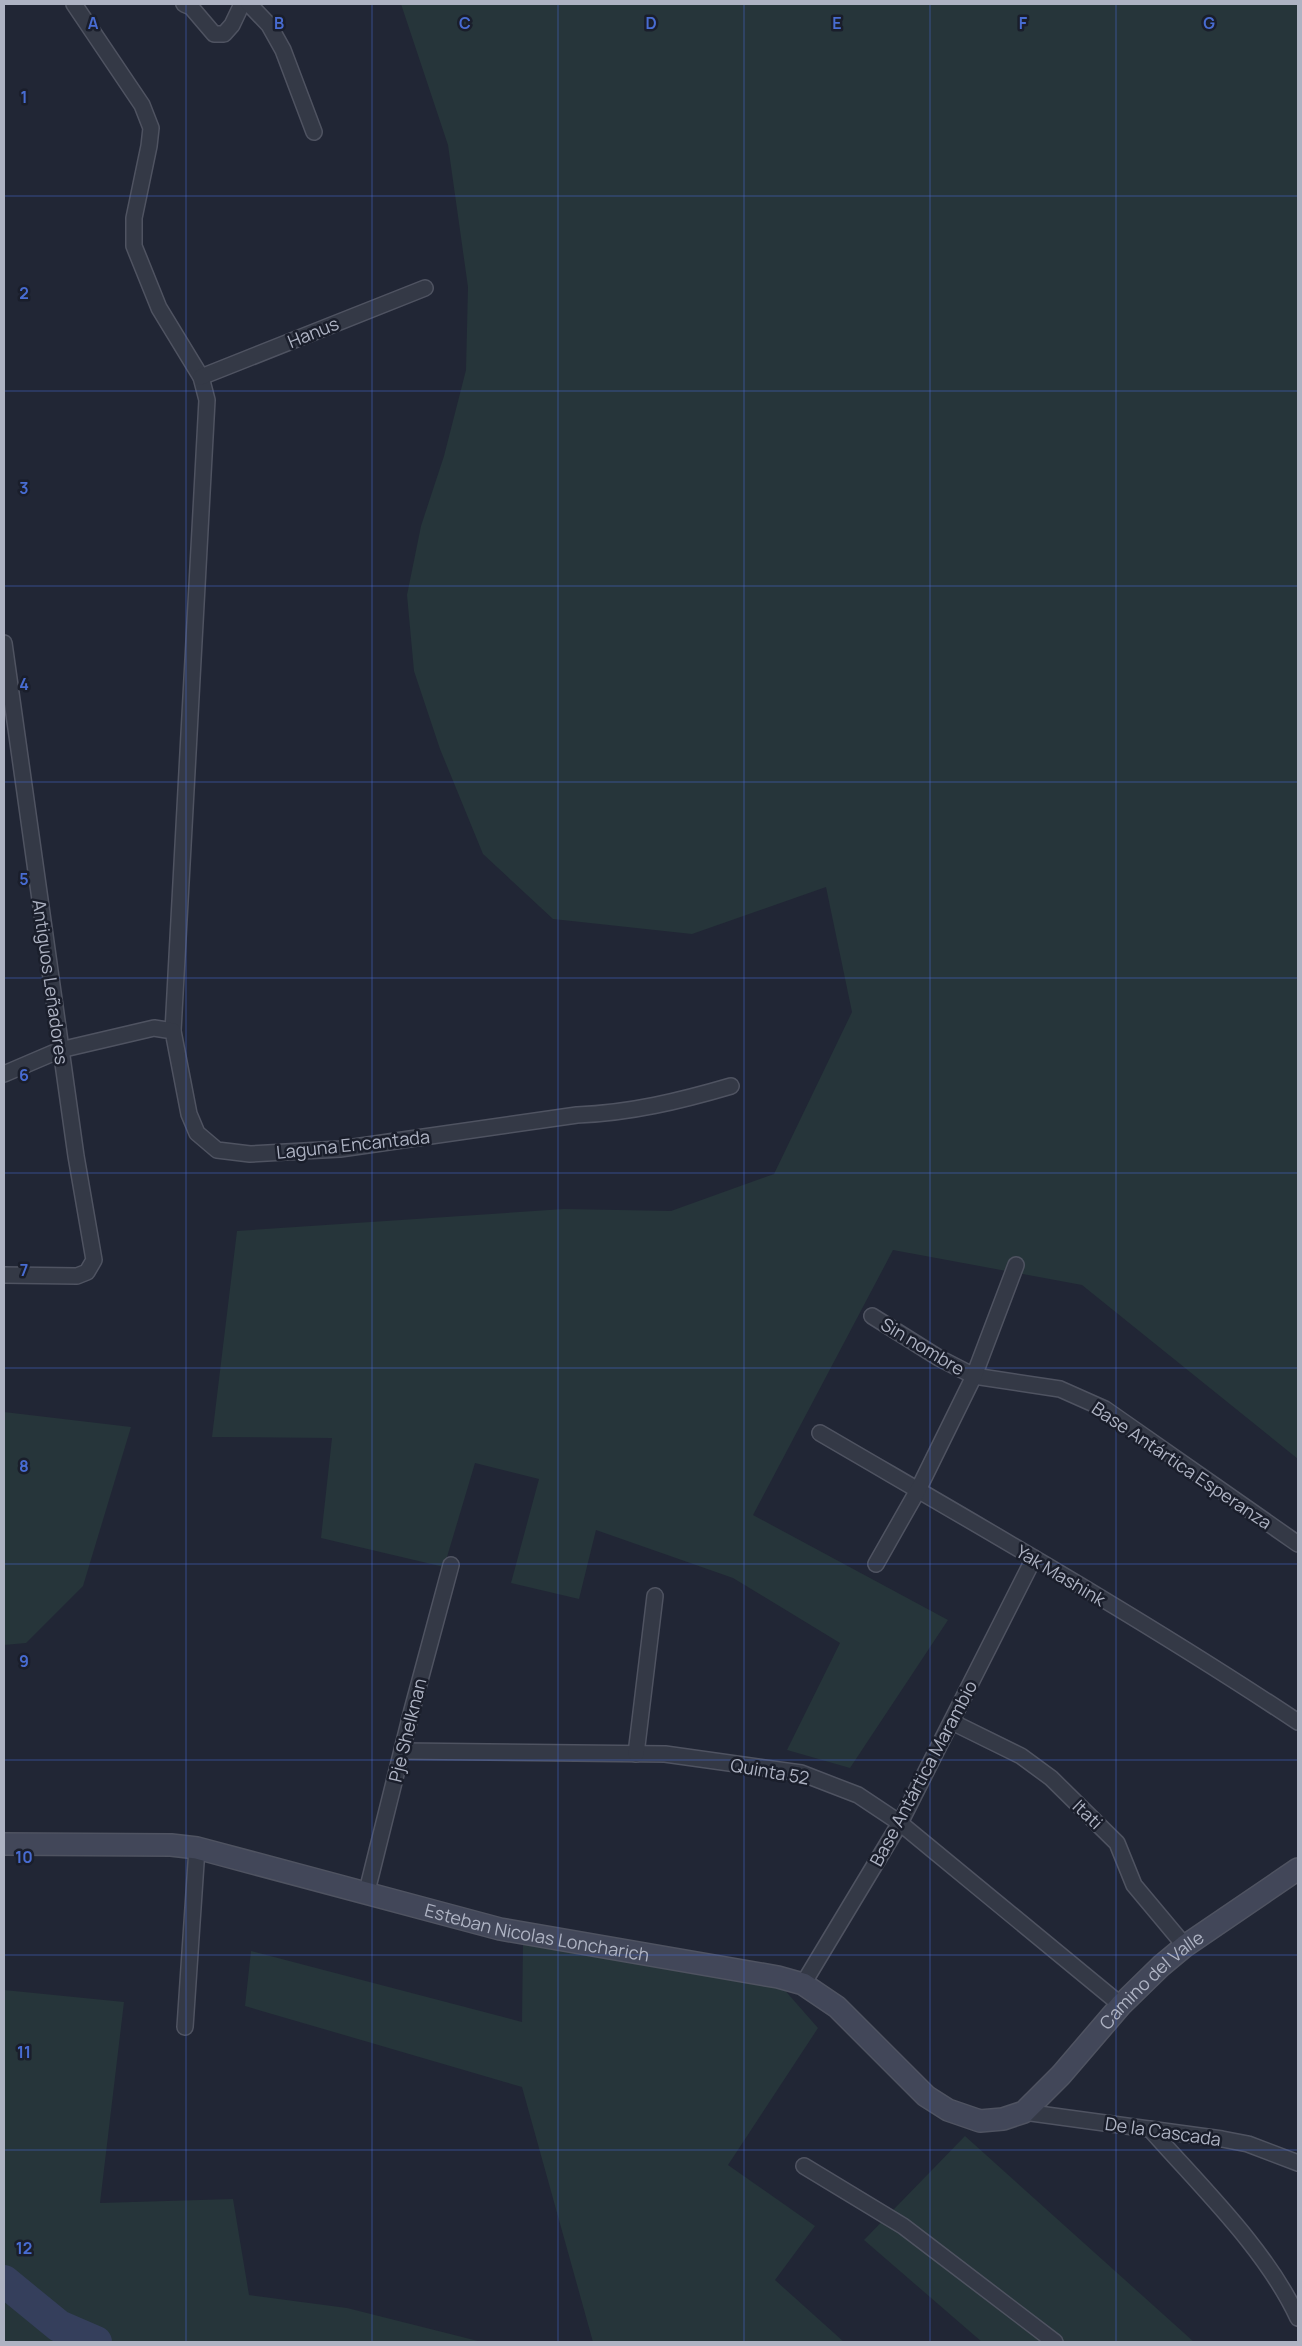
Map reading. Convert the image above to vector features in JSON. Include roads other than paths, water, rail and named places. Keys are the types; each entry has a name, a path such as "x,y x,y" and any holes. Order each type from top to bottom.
{"street":[{"name":"Laguna Encantada","path":"74,4 142,105 151,128 134,218 134,246 159,308 201,377 207,400 173,1031 189,1114 198,1133 217,1150 250,1154 340,1149 577,1115 608,1114 677,1102 731,1086"},
{"path":"184,4 191,7 214,34 224,34 232,25 242,4"},
{"path":"249,4 269,25 284,50 314,132"},
{"name":"Hanus","path":"201,377 424,288"},
{"name":"Antiguos Leñadores","path":"4,643 60,1050 94,1260 87,1272 76,1276 4,1274"},
{"path":"4,1074 60,1050 154,1028 173,1031"},
{"path":"876,1564 918,1490 974,1376 1016,1265"},
{"name":"Sin nombre","path":"872,1316 939,1358 974,1376"},
{"name":"Base Antártica Esperanza","path":"974,1376 1060,1389 1105,1409 1298,1544"},
{"name":"Yak Mashink","path":"820,1433 1034,1558 1255,1693 1298,1722"},
{"name":"Base Antártica Marambio","path":"803,1984 900,1823 1034,1558"},
{"name":"Pje Shelknan","path":"366,1895 451,1565"},
{"path":"636,1754 655,1596"},
{"name":"Itati","path":"952,1722 1021,1756 1051,1778 1117,1843 1134,1885 1185,1946"},
{"name":"Quinta 52","path":"402,1751 665,1754 801,1773 858,1795 900,1823 1121,2005"},
{"name":"Esteban Nicolas Loncharich","path":"4,1844 171,1845 197,1848 366,1895 500,1929 764,1974 803,1984 837,2007 926,2096 948,2110 980,2121 1003,2119 1024,2112"},
{"path":"185,2027 197,1848"},
{"name":"Camino del Valle","path":"1024,2112 1062,2075 1121,2005 1160,1966 1185,1946 1298,1869"},
{"name":"De la Cascada","path":"1024,2112 1248,2144 1298,2163"},
{"path":"1150,2129 1252,2245 1287,2294 1298,2318"},
{"path":"804,2166 903,2226 1055,2342"}],"waterway":[{"path":"4,2281 59,2326 96,2342"}]}
